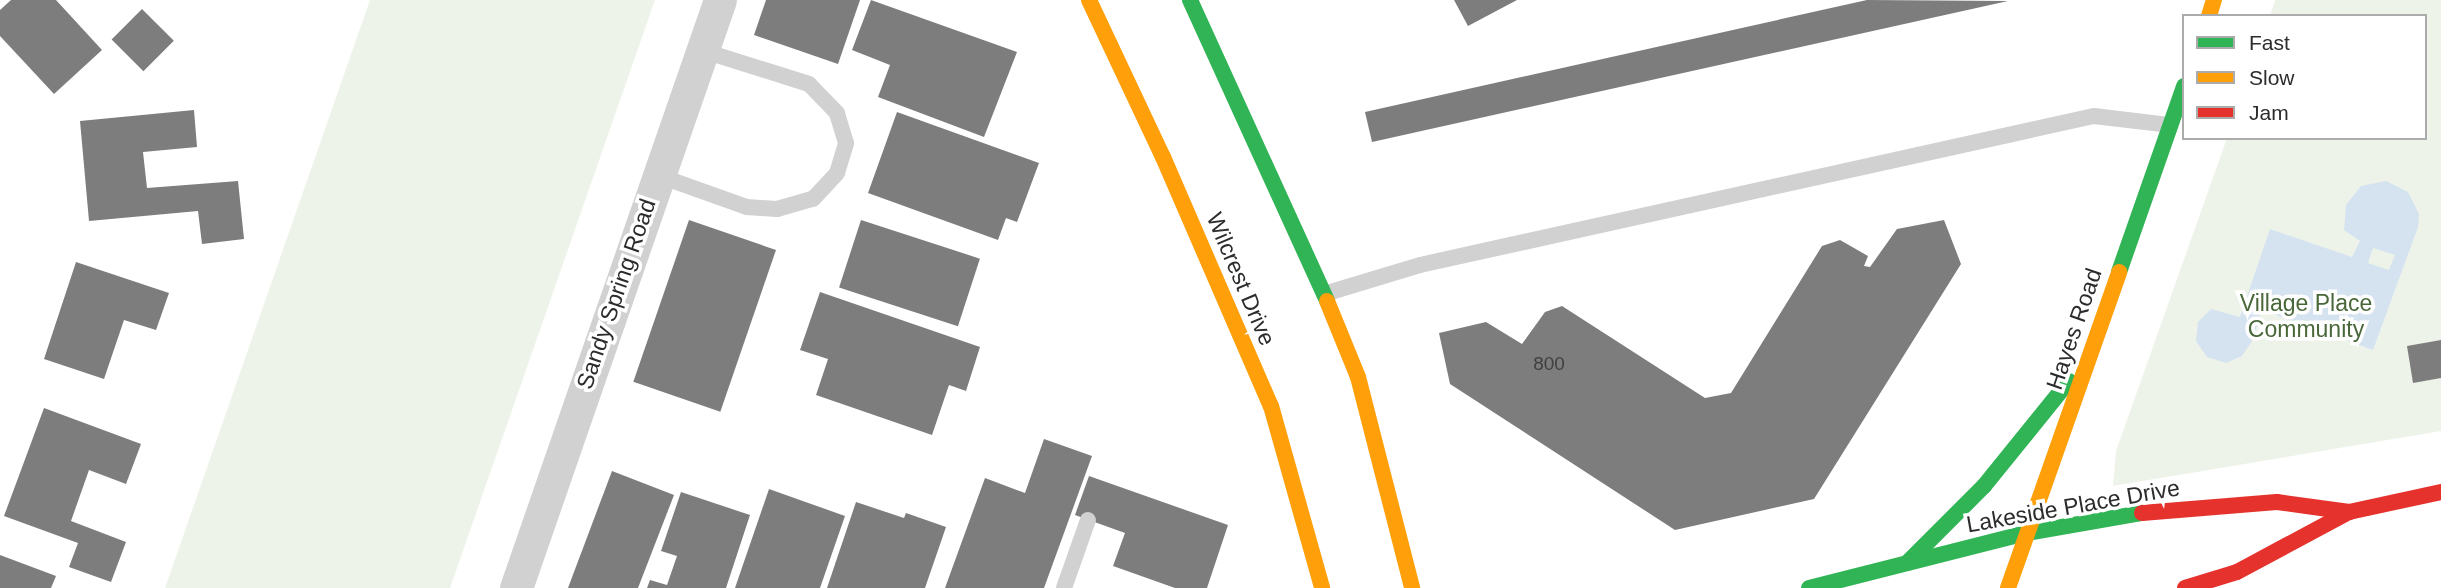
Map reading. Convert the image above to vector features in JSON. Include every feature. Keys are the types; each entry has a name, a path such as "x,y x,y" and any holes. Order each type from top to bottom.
{"street":[{"name":"Sandy Spring Road","path":"516,588 657,175 720,0"},
{"name":"Wilcrest Drive","path":"1089,0 1163,157 1271,406 1322,588"},
{"path":"1190,0 1324,294 1358,377 1412,588"},
{"name":"Hayes Road","path":"2008,588 2182,92"},
{"path":"1906,564 1984,486 2090,354"},
{"name":"Lakeside Place Drive","path":"2185,588 2236,572 2349,512 2441,492"},
{"name":"Lakeside Place Drive","path":"1809,588 2027,533 2151,511 2277,502 2349,512"}],"lane":[{"path":"657,175 747,207 776,209 813,199 837,173 846,144 837,113 809,84 701,51"},
{"path":"1324,294 1420,265 2094,116 2170,125"},
{"path":"1064,588 1088,520"}],"green space":[{"path":"370,0 655,0 450,588 165,588"},
{"name":"Village Place Community","path":"2275,0 2441,0 2441,431 2113,486 2116,451 2226,140 2427,140 2427,14 2271,14"}],"water":[{"path":"2386,181 2408,192 2419,214 2418,227 2373,350 2262,310 2252,341 2242,356 2226,363 2207,357 2196,341 2198,322 2211,309 2240,317 2270,229 2352,257 2360,241 2344,230 2346,205 2361,186","holes":["2373,248 2395,255 2389,270 2368,263"]}],"building":[{"path":"11,0 56,0 102,50 54,94 0,36 0,10"},
{"path":"766,0 860,0 838,64 754,35"},
{"path":"871,0 1017,52 984,137 878,97 890,65 852,50"},
{"path":"1454,0 1517,0 1468,26"},
{"path":"1867,0 2008,1 1372,142 1365,112"},
{"path":"142,9 174,41 143,71 112,39"},
{"path":"194,110 197,147 143,152 147,188 238,181 244,239 202,244 198,211 89,221 80,121"},
{"path":"897,112 1039,163 1017,222 1006,218 998,240 868,193"},
{"path":"689,220 776,250 720,412 633,382"},
{"path":"861,220 980,259 958,326 839,288"},
{"path":"1944,220 1961,264 1814,499 1675,530 1450,384 1439,333 1486,322 1522,344 1545,312 1562,306 1705,398 1731,393 1822,246 1840,240 1868,256 1864,266 1870,267 1897,229"},
{"path":"76,262 169,293 156,330 124,320 104,379 44,359"},
{"path":"820,292 980,347 966,391 949,385 932,435 816,395 828,359 800,350"},
{"path":"2441,340 2441,378 2413,383 2407,346"},
{"path":"44,408 141,444 126,484 89,470 71,521 126,542 111,582 69,567 78,543 4,516"},
{"path":"1044,439 1092,456 1044,588 945,588 985,478 1025,493"},
{"path":"612,471 674,495 638,588 568,588"},
{"path":"1089,476 1228,525 1207,588 1175,588 1113,566 1125,533 1075,515"},
{"path":"769,489 845,516 820,588 735,588"},
{"path":"681,492 750,515 726,588 647,588 650,580 667,585 677,556 661,551"},
{"path":"856,502 904,518 906,513 946,527 925,588 827,588"},
{"path":"0,555 56,576 51,588 0,588"}],"traffic: fast":[{"path":"1190,0 1327,301"},
{"path":"2119,272 2182,92"},
{"path":"1907,563 1984,486 2069,381"},
{"path":"1809,588 2027,533 2142,513"}],"traffic: slow":[{"path":"1089,0 1163,157 1271,406 1322,588"},
{"path":"2210,14 2214,0"},
{"path":"2008,588 2119,272"},
{"path":"1327,301 1358,377 1412,588"}],"traffic: jam":[{"path":"2185,588 2237,572 2349,512 2441,492"},
{"path":"2142,513 2277,502 2349,512"}]}
